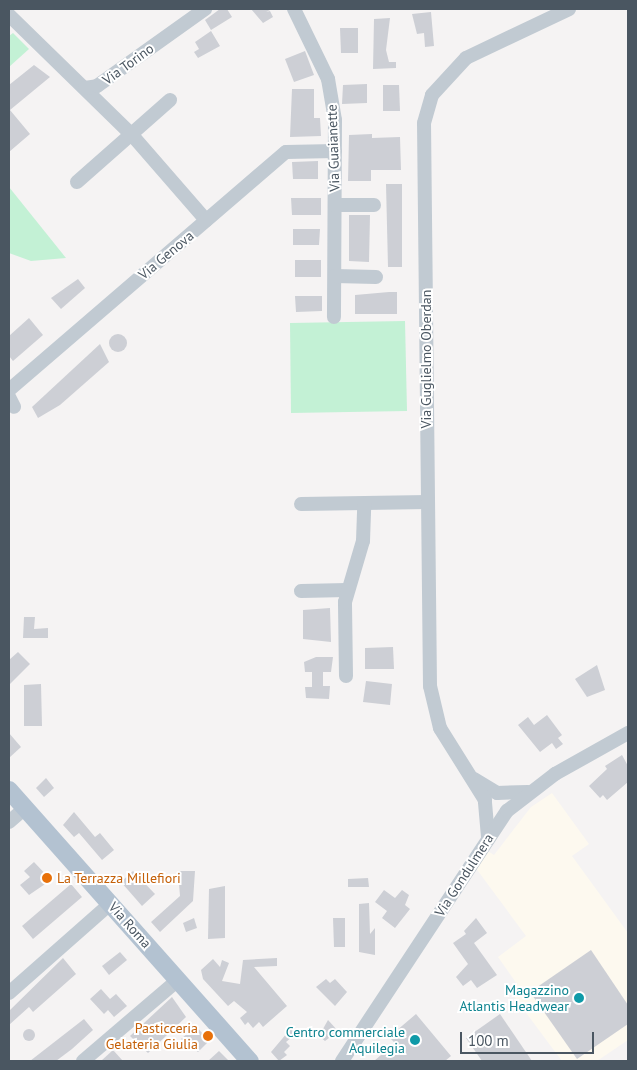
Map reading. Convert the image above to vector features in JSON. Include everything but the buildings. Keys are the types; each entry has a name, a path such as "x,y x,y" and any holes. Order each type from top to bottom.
{"main road":[{"name":"Via Roma","path":"9,790 250,1061"}],"street":[{"name":"Via Torino","path":"9,15 85,88 97,86 205,9"},
{"name":"Via Guaianette","path":"294,9 328,79 335,151 334,317"},
{"name":"Via Guglielmo Oberdan","path":"488,837 485,800 472,777 447,743 432,701 424,123 432,95 466,58 569,9"},
{"path":"85,88 132,135 206,220"},
{"path":"77,182 170,100"},
{"name":"Via Genova","path":"9,390 286,152 335,151"},
{"name":"Via Guaianette","path":"335,205 374,204"},
{"path":"335,276 376,277"},
{"path":"301,504 428,502"},
{"path":"346,676 347,590 363,541 364,504"},
{"path":"301,591 347,590"},
{"name":"Via Gondulmera","path":"342,1061 488,837 507,811 528,792 628,734"},
{"name":"Via Guglielmo Oberdan","path":"472,777 501,794"},
{"path":"507,811 501,794 528,792"},
{"path":"485,800 492,808 507,811"},
{"path":"9,822 24,808"},
{"path":"9,993 111,903"},
{"path":"83,1061 178,980"}],"shaded area":[{"path":"552,793 589,844 572,856 628,933 628,1040 597,1061 562,1061 509,990 517,984 498,957 526,936 475,867 486,850 494,855 531,807"}],"green space":[{"path":"13,33 29,49 9,67 9,36"},
{"path":"9,187 66,258 31,261 9,253"},
{"path":"405,321 407,411 291,413 290,323"}],"place":[{"name":"La Terrazza Millefiori","path":"47,878"},
{"name":"Magazzino Atlantis Headwear","path":"579,998"},
{"name":"Pasticceria Gelateria Giulia","path":"208,1036"},
{"name":"Centro commerciale Aquilegia","path":"415,1040"}]}
